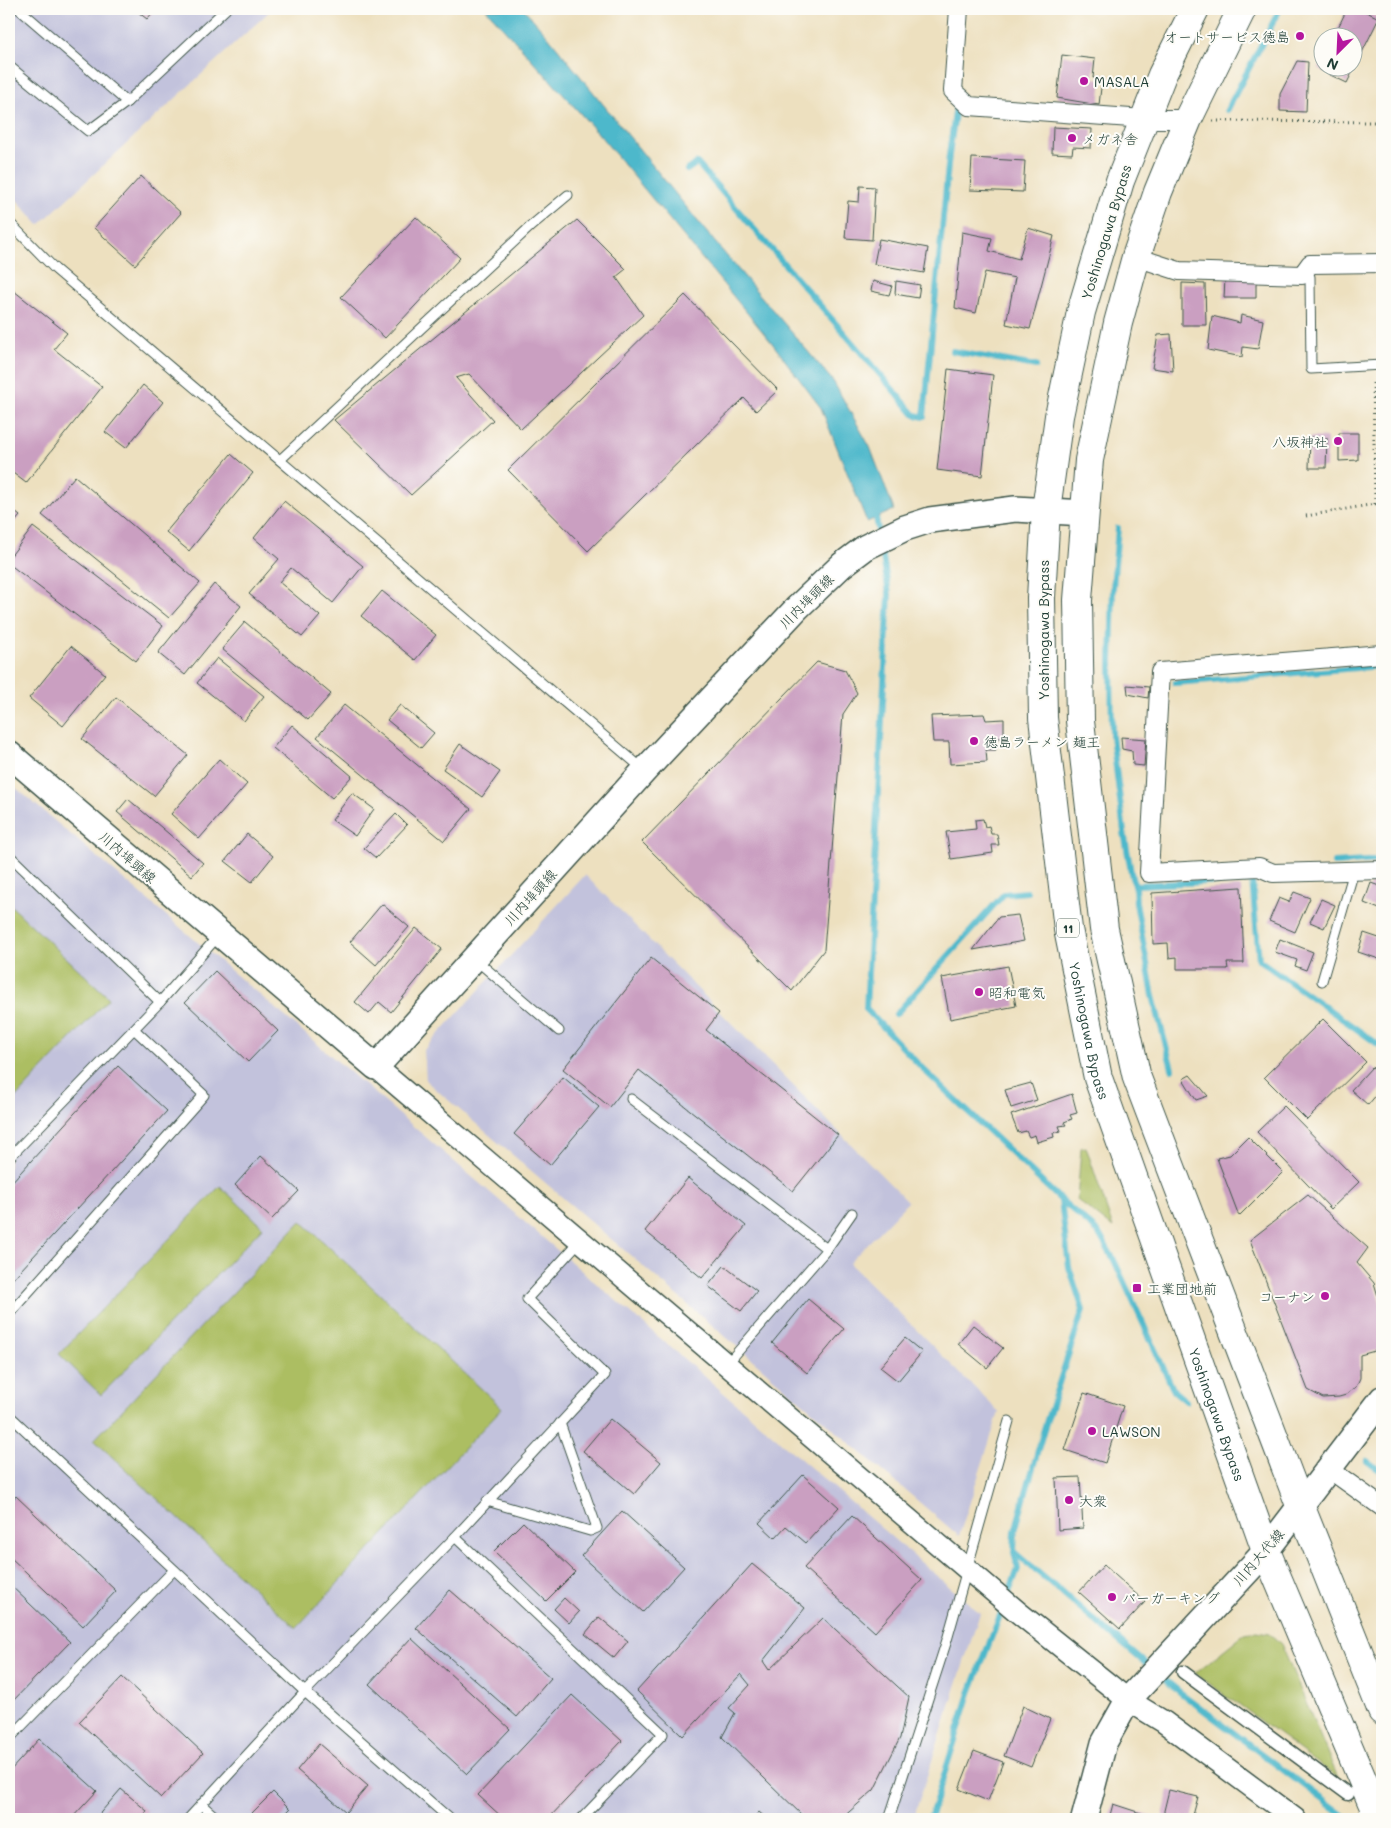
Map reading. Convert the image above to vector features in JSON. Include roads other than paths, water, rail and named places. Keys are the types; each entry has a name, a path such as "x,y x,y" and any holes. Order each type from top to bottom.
{"highway":[{"name":"Yoshinogawa Bypass","path":"1195,9 1162,75 1120,181 1081,312 1058,416 1046,510 1041,598 1043,718 1068,929 1098,1078 1266,1551 1379,1819"},
{"path":"1242,9 1188,119 1158,192 1136,257 1118,323 1089,460 1078,600 1080,721 1104,930 1137,1078 1300,1505 1382,1711"}],"main road":[{"name":"川内埠頭線","path":"9,754 376,1067 645,770 797,608 842,565 866,547 904,528 930,520 1015,509 1085,513"},
{"name":"川内大代線","path":"1084,1819 1104,1743 1128,1700 1166,1670 1266,1551 1382,1399"}],"street":[{"path":"958,9 953,91 968,106 1144,120 1188,119"},
{"path":"1136,257 1178,271 1302,274 1310,264 1382,263"},
{"path":"1382,654 1160,672 1149,873 1259,867 1273,873 1382,870"},
{"path":"376,1067 984,1584 1128,1700 1164,1722 1295,1819"},
{"path":"1329,1469 1382,1507"},
{"path":"1166,1670 1348,1794"}],"lane":[{"path":"19,9 127,102"},
{"path":"9,66 88,131 127,102 226,9"},
{"path":"280,460 524,232 568,195"},
{"path":"9,222 56,269 645,770"},
{"path":"1302,274 1310,277 1311,369 1382,365"},
{"path":"9,855 160,1002"},
{"path":"1322,981 1354,871"},
{"path":"9,1158 160,1002 219,935"},
{"path":"474,959 559,1031"},
{"path":"9,1314 204,1095 134,1029"},
{"path":"631,1099 827,1249"},
{"path":"726,1366 827,1249 852,1213"},
{"path":"188,1819 305,1692 455,1537 604,1375 527,1298 580,1241"},
{"path":"9,1415 305,1692 450,1819"},
{"path":"890,1819 947,1640 1009,1421"},
{"path":"488,1501 590,1530 597,1528 560,1423"},
{"path":"455,1537 663,1734 581,1819"},
{"path":"9,1739 174,1570"},
{"path":"201,1804 218,1819"}],"water":[{"path":"486,9 524,9 709,235 833,381 870,447 894,510 867,522 821,408 772,343 597,132"}],"waterway":[{"path":"1227,110 1280,9"},
{"path":"687,170 697,163 915,415 924,417 949,155 957,99"},
{"path":"952,351 1036,366"},
{"path":"875,511 879,536"},
{"path":"1118,528 1113,588 1111,661 1112,736 1124,832 1132,878 1135,885 1136,903 1153,996 1172,1069"},
{"path":"881,545 889,594 866,1009 924,1070 1061,1200 1098,1232 1114,1260 1174,1391 1186,1401"},
{"path":"1175,683 1382,666"},
{"path":"1334,863 1382,860"},
{"path":"1135,885 1252,880 1259,960 1382,1047"},
{"path":"896,1014 1004,894 1027,892"},
{"path":"930,1819 970,1693 1018,1569 1014,1552 1015,1531 1044,1429 1083,1310 1069,1267 1061,1200"},
{"path":"1367,1461 1382,1472"},
{"path":"1014,1552 1151,1668"},
{"path":"1158,1674 1344,1816"}],"place":[{"name":"オートサービス徳島","path":"1300,36"},
{"name":"MASALA","path":"1084,81"},
{"name":"メガネ舎","path":"1072,138"},
{"name":"八坂神社","path":"1338,441"},
{"name":"徳島ラーメン 麺王","path":"974,741"},
{"name":"昭和電気","path":"979,992"},
{"name":"工業団地前","path":"1137,1288"},
{"name":"コーナン","path":"1325,1296"},
{"name":"LAWSON","path":"1092,1431"},
{"name":"大衆","path":"1069,1500"},
{"name":"バーガーキング","path":"1112,1597"}]}
